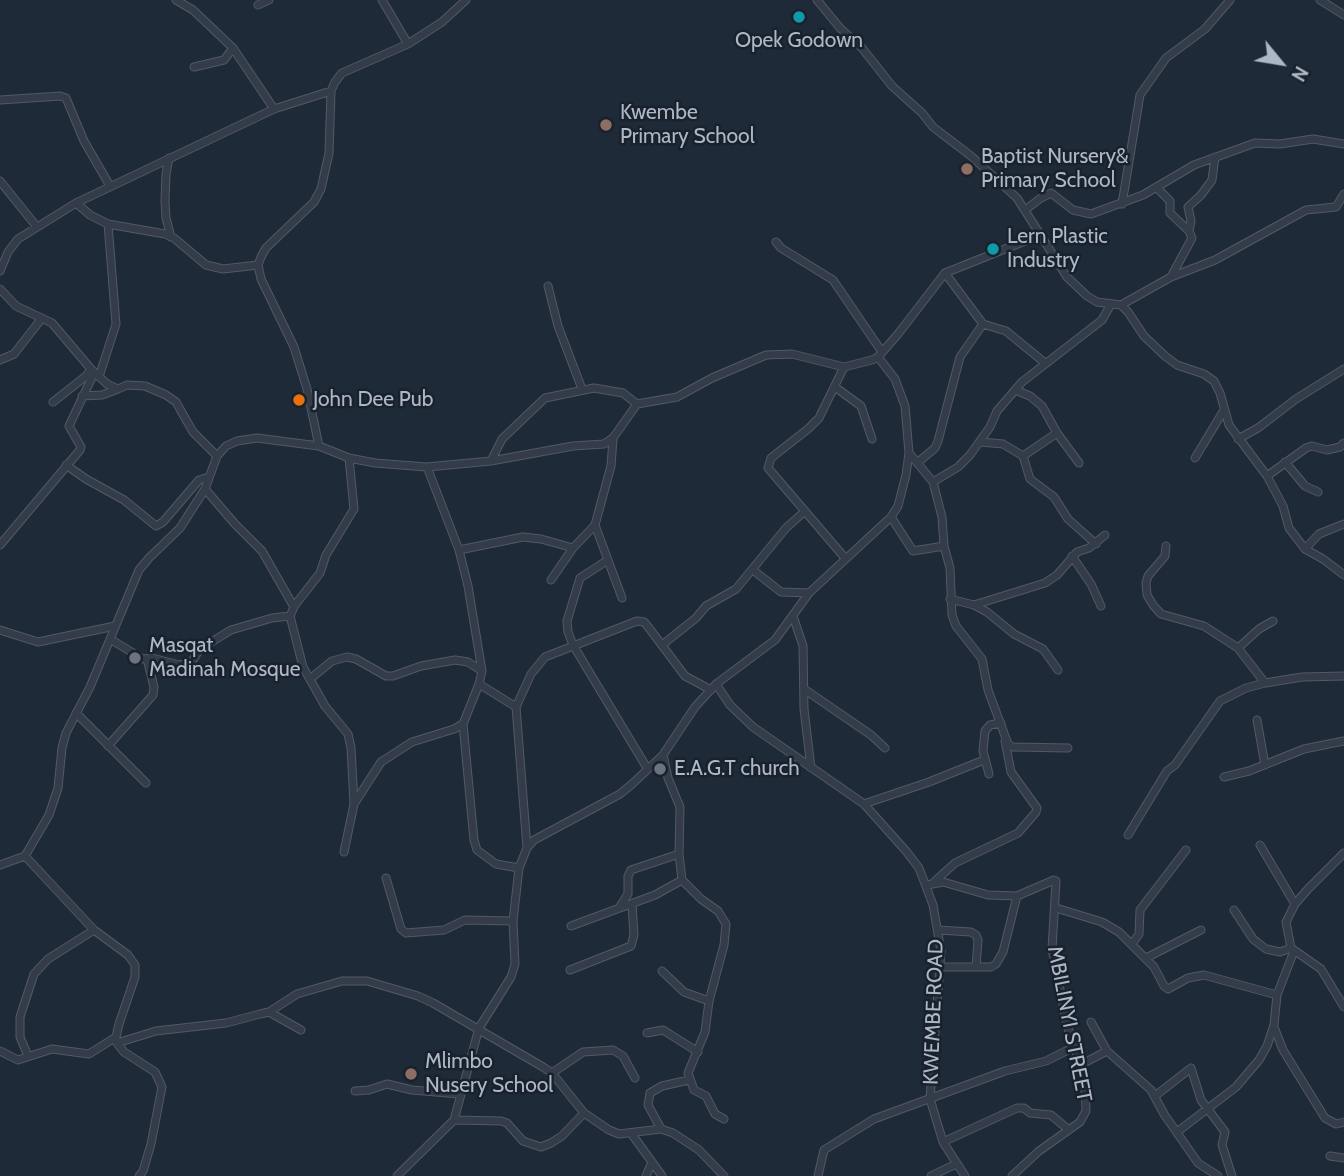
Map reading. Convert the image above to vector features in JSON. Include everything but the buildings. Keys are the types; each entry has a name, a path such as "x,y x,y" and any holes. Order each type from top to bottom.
{"street":[{"path":"176,0 193,10 233,48 274,109"},
{"path":"258,5 269,0"},
{"path":"383,0 408,44"},
{"path":"319,446 307,389 294,347 261,279 258,265 266,248 314,202 321,189 329,153 331,91 342,73 408,44 442,22 466,0"},
{"path":"817,0 862,48 892,86 922,113 933,127 1007,188 1026,210 1067,277 1097,302 1121,305 1171,277 1215,260 1306,210 1336,207 1344,194"},
{"path":"1122,204 1140,95 1166,58 1205,29 1230,0"},
{"path":"1321,0 1344,15"},
{"path":"194,67 224,60 233,48"},
{"path":"0,271 12,245 76,203 274,109 331,91"},
{"path":"0,100 60,96 66,98 84,141 110,186"},
{"path":"1026,210 1051,193 1073,210 1091,214 1122,204 1176,174 1255,143 1280,144 1313,139 1344,144"},
{"path":"1189,232 1191,221 1188,207 1212,180 1216,157"},
{"path":"169,158 165,178 165,211 171,237"},
{"path":"0,181 37,227"},
{"path":"1156,187 1171,203 1172,216 1192,238 1171,277"},
{"path":"76,203 90,215 108,224 171,237 206,265 223,269 258,265"},
{"path":"0,545 81,447 69,426 116,324 108,224"},
{"path":"0,865 25,856 49,815 58,788 66,733 139,570 180,528 205,489 216,456 226,446 257,438 319,446 349,458 426,467 491,461 573,446 604,444 614,438 637,404 677,397 712,378 766,355 792,354 844,367 860,365 880,355 945,273 1040,235"},
{"path":"397,1176 454,1120 479,1028 511,977 515,964 513,921 519,868 527,848 534,841 620,794 663,755 695,707 714,687 769,646 809,593 891,517 902,495 909,453 905,405 895,379 833,281 776,242"},
{"path":"945,273 983,324 1006,331 1045,363"},
{"path":"548,286 558,326 582,389"},
{"path":"0,289 16,306 42,318 60,331 95,373 107,384 118,389"},
{"path":"933,482 958,467 981,442 997,411 1015,390 1045,363 1102,320 1111,304"},
{"path":"1121,305 1144,335 1165,356 1177,365 1204,374 1214,382 1229,425 1267,476 1283,506 1289,528 1305,549 1344,575"},
{"path":"0,360 14,354 42,318"},
{"path":"917,463 938,441 960,357 983,324"},
{"path":"844,367 819,418 771,458 768,468 845,558"},
{"path":"1238,439 1258,428 1296,398 1344,369"},
{"path":"53,402 86,376 95,373"},
{"path":"82,396 102,395 136,384 166,395 176,402 193,432 216,456"},
{"path":"835,387 861,406 872,439"},
{"path":"491,461 502,439 545,398 582,389 612,390 623,393 637,404"},
{"path":"1015,390 1030,396 1042,406 1057,433 1079,463"},
{"path":"1195,458 1224,410"},
{"path":"1023,456 1057,433"},
{"path":"551,580 573,548 595,525 611,466 614,438"},
{"path":"981,442 1003,444 1023,456 1030,479 1054,498 1068,519 1096,544"},
{"path":"1267,476 1306,448 1312,446 1327,450 1340,447 1344,443"},
{"path":"909,453 933,482 950,568 951,615 956,626 982,659 988,690 1005,738 1011,772 1037,808 1018,833 955,863 931,884"},
{"path":"344,852 354,804 348,734 325,706 303,667 290,616 293,607 320,573 326,555 354,509 349,458"},
{"path":"1285,462 1305,486 1318,492"},
{"path":"66,465 86,480 124,500 156,526 163,523 199,480 209,477"},
{"path":"426,467 459,550 468,586 482,671 463,724 474,840 477,850 496,864 519,868"},
{"path":"205,489 262,551 293,607"},
{"path":"662,645 696,618 706,606 736,589 786,528 804,512"},
{"path":"891,517 913,551 944,546"},
{"path":"1305,549 1319,534 1344,524"},
{"path":"595,525 622,598"},
{"path":"974,605 1045,583 1061,571 1072,556 1096,544 1105,536"},
{"path":"459,550 508,538 531,537 573,548"},
{"path":"1166,546 1166,556 1148,576 1146,583 1147,595 1153,605 1161,614 1204,626 1238,648 1265,683"},
{"path":"1072,556 1091,584 1101,606"},
{"path":"608,560 583,576 567,621 573,645 647,768"},
{"path":"753,570 781,592 809,593"},
{"path":"950,599 974,605 987,612 1026,641 1043,649 1058,670"},
{"path":"110,639 136,656 147,659 152,657 179,666 191,663 200,649 230,630 272,618 290,616"},
{"path":"793,616 803,646 811,768"},
{"path":"527,848 516,707 545,657 637,621 644,622 685,676 714,687"},
{"path":"1238,648 1259,629 1273,621"},
{"path":"0,630 38,642 115,626"},
{"path":"310,679 332,661 347,657 356,659 386,676 454,660 468,662 482,671"},
{"path":"108,746 153,695 154,687 147,659"},
{"path":"1128,835 1167,771 1175,765 1220,701 1246,688 1265,683 1302,677 1344,676"},
{"path":"479,684 516,707"},
{"name":"KWEMBE ROAD","path":"714,687 753,727 864,804 931,884 941,951 930,1099 943,1142 964,1176"},
{"path":"804,689 852,721 885,748"},
{"path":"76,713 146,783"},
{"path":"1257,720 1265,765"},
{"path":"989,774 984,760 985,731 990,725 1001,723"},
{"path":"354,804 376,769 394,752 412,742 463,724"},
{"path":"1005,738 1013,747 1068,748"},
{"path":"1224,777 1265,765 1304,749 1344,741"},
{"path":"663,755 668,778 680,807 679,854 682,880 718,911 726,924 705,1032 690,1065 689,1080 694,1090 706,1096 715,1114 724,1119"},
{"path":"864,804 984,760"},
{"path":"1260,845 1295,904"},
{"path":"1132,944 1140,930 1140,910 1186,850"},
{"path":"1177,1132 1207,1111 1249,1074 1267,1046 1274,1025 1277,995 1293,949 1286,922 1295,904 1344,853"},
{"path":"619,908 628,894 628,876 631,870 679,854"},
{"path":"25,856 94,930 128,955 135,965 135,976 116,1040"},
{"path":"386,878 401,929 406,933 444,930 465,920 513,921"},
{"path":"571,926 655,895 682,880"},
{"name":"MBILINYI STREET","path":"1012,1176 1039,1151 1080,1122 1086,1111 1085,1087 1067,1025 1052,950 1056,881 1017,896"},
{"path":"931,884 943,882 988,895 1017,896 999,960 990,967 940,967"},
{"path":"570,970 631,946 634,935 632,904"},
{"path":"1056,908 1110,925 1146,958 1168,989 1188,978 1204,975 1277,995"},
{"path":"1234,910 1253,939 1266,948 1280,952 1293,949 1321,969 1344,1007"},
{"path":"28,1056 19,1028 23,1003 34,974 48,959 94,930"},
{"path":"938,930 971,932 976,935 976,967"},
{"path":"1146,958 1200,930"},
{"path":"662,971 684,992 709,1001"},
{"path":"0,1051 18,1060 52,1049 89,1054 116,1040 156,1031 226,1023 269,1012 297,994 355,979 418,996 479,1028 552,1073 584,1113 609,1130 619,1134 661,1129 684,1138 723,1176"},
{"path":"269,1012 301,1030"},
{"path":"1091,1022 1107,1051 1151,1090 1198,1163 1218,1176"},
{"path":"1274,1025 1283,1050 1325,1118 1336,1124 1344,1122"},
{"path":"648,1032 663,1030 698,1052"},
{"path":"116,1040 124,1052 155,1072 162,1087 151,1144 139,1176"},
{"path":"818,1176 821,1156 828,1146 874,1119 1005,1071 1046,1061 1074,1048"},
{"path":"552,1073 583,1052 613,1050 623,1056 635,1078"},
{"path":"1080,1065 1107,1051"},
{"path":"1155,1096 1191,1068 1200,1100 1225,1132 1222,1145 1231,1176"},
{"path":"661,1129 648,1105 650,1093 662,1086 689,1080"},
{"path":"355,1091 387,1084 412,1090 460,1094"},
{"path":"943,1142 1017,1108 1051,1115 1069,1130"},
{"path":"454,1120 501,1121 507,1123 523,1141 541,1147 562,1136 584,1113"},
{"path":"631,1133 662,1176"},
{"path":"1331,1156 1344,1158"},
{"path":"646,1176 652,1162"},
{"path":"931,1176 956,1164"}],"place":[{"name":"Opek Godown","path":"799,17"},
{"name":"Kwembe Primary School","path":"606,125"},
{"name":"Baptist Nursery& Primary School","path":"967,169"},
{"name":"Lern Plastic Industry","path":"993,249"},
{"name":"John Dee Pub","path":"299,400"},
{"name":"Masqat Madinah Mosque","path":"135,658"},
{"name":"E.A.G.T church","path":"660,769"},
{"name":"Mlimbo Nusery School","path":"411,1074"}]}
